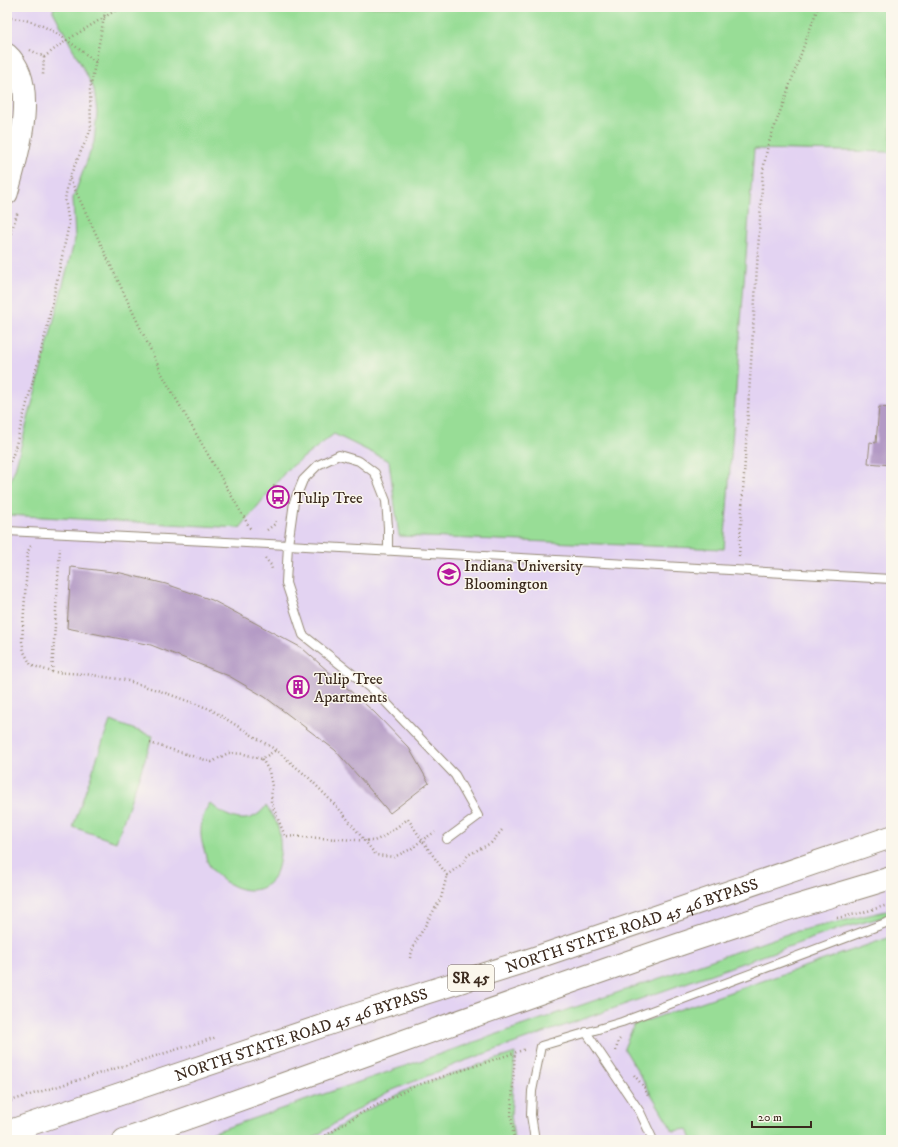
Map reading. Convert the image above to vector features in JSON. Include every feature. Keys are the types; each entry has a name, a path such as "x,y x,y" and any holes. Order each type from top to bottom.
{"highway":[{"name":"NORTH STATE ROAD 45 46 BYPASS","path":"7,1132 341,1020 540,956 891,837"},
{"name":"SR 45","path":"124,1140 277,1088 567,983 791,908 891,878"},
{"path":"7,1120 28,1121 51,1118"}],"street":[{"path":"7,54 21,77 25,106 22,135 7,194"}],"lane":[{"path":"388,551 386,501 375,473 359,461 339,456 318,465 303,480 294,502 288,545 286,583 303,635 384,701 455,775 478,816 448,839"},
{"path":"7,531 288,545 891,579"},
{"path":"535,1140 531,1115 540,1046 622,1022 891,921"},
{"path":"586,1032 640,1112 653,1140"}],"path":[{"path":"7,469 14,452 46,332 69,224 65,200 69,178 91,129 90,90 106,7"},
{"path":"44,57 67,40 122,7"},
{"path":"740,571 739,557 763,170 768,144 818,7"},
{"path":"7,18 20,18 35,22 50,29 96,62"},
{"path":"69,178 163,376 250,528 256,528"},
{"path":"262,529 267,530 275,524 281,502 294,502"},
{"path":"34,544 28,551 22,641 24,652 32,665 52,672 85,674 125,680 160,690 210,709 276,750 309,778 341,811 376,855 394,857 411,849 440,828"},
{"path":"52,672 61,546 54,545"},
{"path":"264,558 271,565 273,572"},
{"path":"150,743 212,762 228,753 244,754 262,759 269,772 272,786 271,802 285,836 363,839 374,841 383,837 408,819 447,875"},
{"path":"262,759 276,750"},
{"path":"410,958 414,945 441,898 447,875 461,864 468,855 491,843 502,830"},
{"path":"616,1054 618,1041 628,1032 622,1022"},
{"path":"320,1140 362,1113 415,1086 522,1050 540,1046"},
{"path":"514,1140 511,1115 515,1053"},
{"path":"630,1070 644,1087 650,1100"}],"shaded area":[{"name":"Indiana University Bloomington","path":"7,7 891,7 891,1140 7,1140"}],"green space":[{"path":"54,7 891,7 891,152 754,149 724,549 399,536 389,461 334,434 286,471 240,528 7,515 7,487 15,469 75,239 73,198 94,142 97,113 94,89 53,11"},
{"path":"110,721 153,736 116,842 73,827"},
{"path":"210,803 231,817 238,819 253,817 260,813 266,806 277,824 280,841 280,857 276,873 268,884 251,890 242,889 225,881 211,868 207,861 201,837 201,825 204,813"},
{"path":"891,910 891,915 839,929 464,1061 388,1092 346,1116 310,1140 191,1140 793,932"},
{"path":"891,938 891,1140 692,1140 688,1129 673,1131 624,1048 634,1025"},
{"path":"515,1053 511,1115 514,1140 319,1140 361,1113 415,1086"}],"building":[{"path":"879,407 891,408 891,465 868,463 870,442 876,443"},
{"path":"274,485 284,488 280,505 270,503"},
{"name":"Tulip Tree Apartments","path":"71,567 121,573 166,584 212,600 302,648 374,712 409,748 429,783 390,813 335,750 265,697 229,676 151,645 67,628"}],"place":[{"name":"Tulip Tree","path":"278,497"},
{"name":"Indiana University Bloomington","path":"449,574"},
{"name":"Tulip Tree Apartments","path":"298,687"}]}
